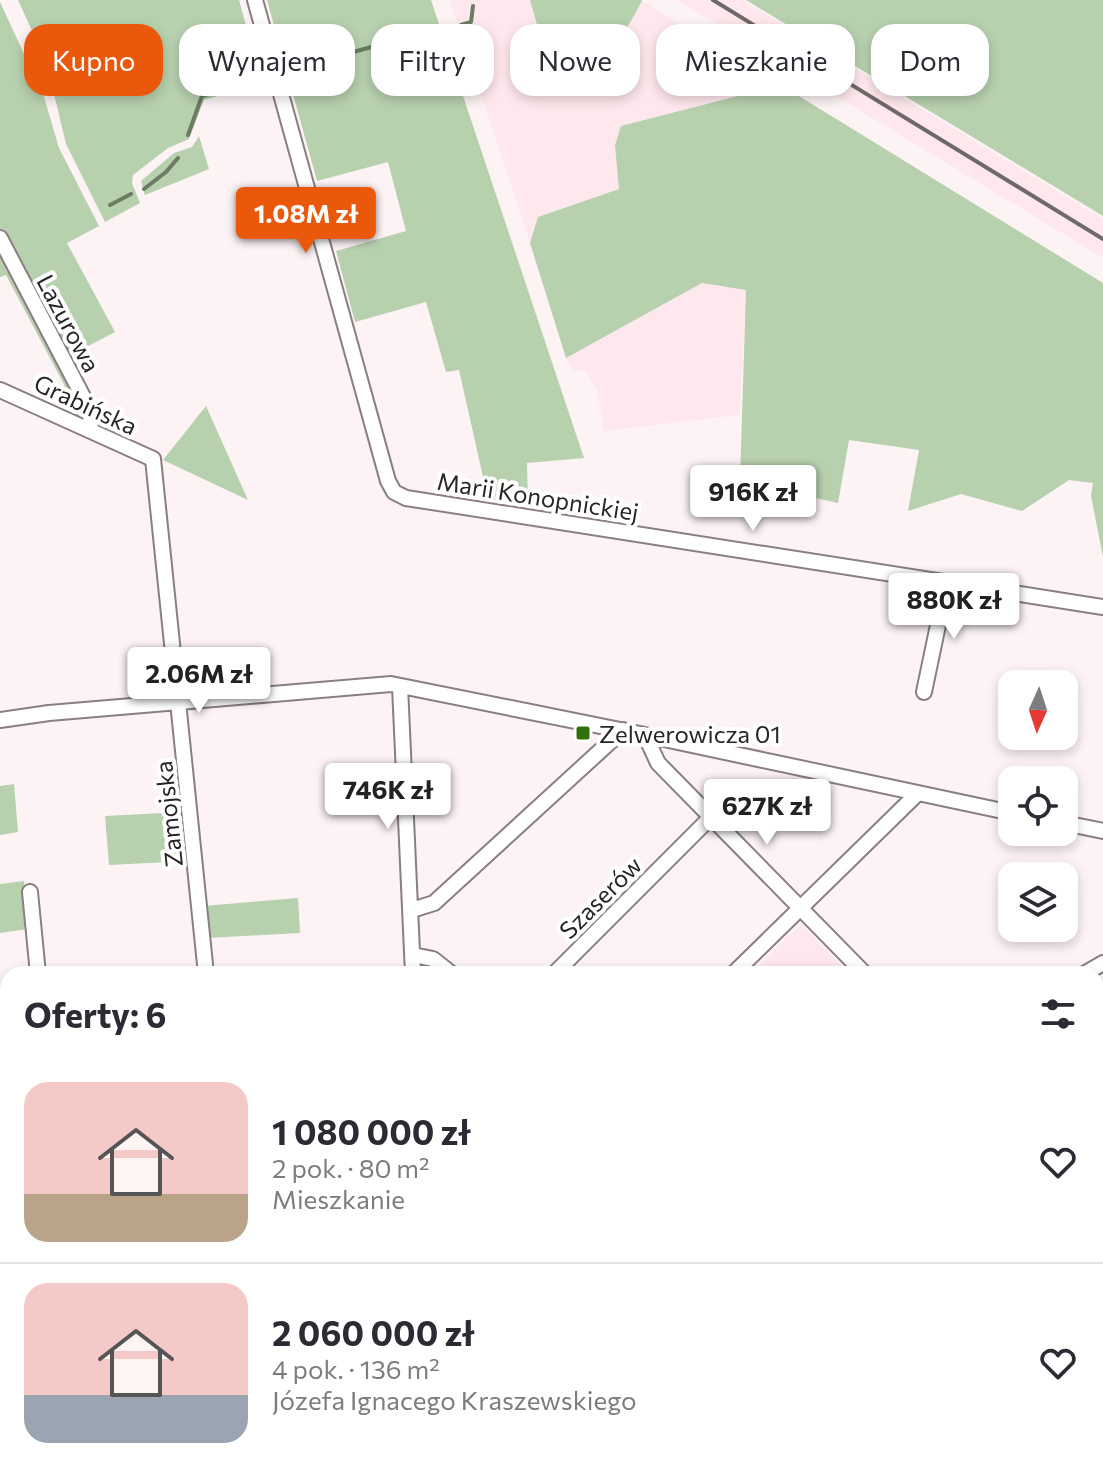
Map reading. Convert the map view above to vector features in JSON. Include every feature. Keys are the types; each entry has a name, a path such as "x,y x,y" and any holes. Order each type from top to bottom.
{"street":[{"name":"Marii Konopnickiej","path":"255,0 388,481 394,492 406,498 1103,607"},
{"name":"Lazurowa","path":"0,238 90,410 91,430"},
{"name":"Grabińska","path":"0,390 153,459"},
{"name":"Zamojska","path":"153,459 205,966"},
{"path":"924,692 947,582"},
{"path":"0,720 365,685 400,686 998,810"},
{"path":"400,686 413,966"},
{"path":"412,910 434,903 623,730"},
{"path":"645,735 658,763 857,966"},
{"path":"888,787 894,815"},
{"path":"741,966 917,794"},
{"name":"Szaserów","path":"562,966 711,817"},
{"path":"1078,826 1103,831"},
{"path":"30,892 37,966"},
{"path":"413,955 433,959 442,966"}],"shaded area":[{"path":"450,0 530,0 537,24 510,24 510,96 640,96 640,24 629,24 642,1 680,24 656,24 656,96 738,96 621,126 615,145 620,189 539,216 530,243 482,96 494,96 494,24 458,24"},
{"path":"677,0 743,0 782,24 717,24"},
{"path":"855,68 871,78 871,96 901,96 1103,219 1103,258 836,96 855,96"},
{"path":"702,283 746,290 740,415 604,431 597,390 585,370 572,370 566,358"},
{"path":"801,924 841,966 758,966"}],"green space":[{"path":"18,0 239,0 246,24 179,24 179,96 218,96 204,100 189,139 168,148 133,175 132,183 140,203 105,222 66,144 54,96 163,96 163,24 29,24"},
{"path":"267,0 431,0 439,24 371,24 371,96 463,96 584,458 527,463 528,506 488,499 459,370 446,372 426,302 355,322 336,251 406,231 388,162 317,181 294,96 355,96 355,24 274,24"},
{"path":"530,0 642,1 629,24 537,24"},
{"path":"746,0 1103,0 1103,216 905,96 989,96 989,24 871,24 871,76 855,66 855,24 786,24"},
{"path":"0,2 24,54 24,96 44,96 59,148 99,226 67,243 115,332 69,356 0,228"},
{"path":"738,96 799,96 1103,283 1103,557 1091,496 1093,483 1069,480 1022,511 961,494 908,511 919,450 849,440 838,503 740,481 746,290 702,283 566,358 530,243 538,217 619,189 615,145 621,126"},
{"path":"199,136 209,169 145,195 141,181 174,153 192,147"},
{"path":"0,248 83,404 84,419 73,413 71,407 77,409 6,275 0,277"},
{"path":"206,406 248,500 163,460"},
{"path":"14,784 18,832 0,835 0,786"},
{"path":"183,812 188,861 109,865 105,816"},
{"path":"24,881 28,929 0,933 0,884"},
{"path":"298,898 300,933 207,938 204,906"}],"waterway":[{"path":"464,24 471,22 473,6"},
{"path":"355,52 371,47"},
{"path":"188,135 202,96"},
{"path":"144,189 178,158"},
{"path":"110,205 131,194"}],"railway":[{"path":"713,0 1103,239"}],"place":[{"name":"Zelwerowicza 01","path":"583,733"}]}
